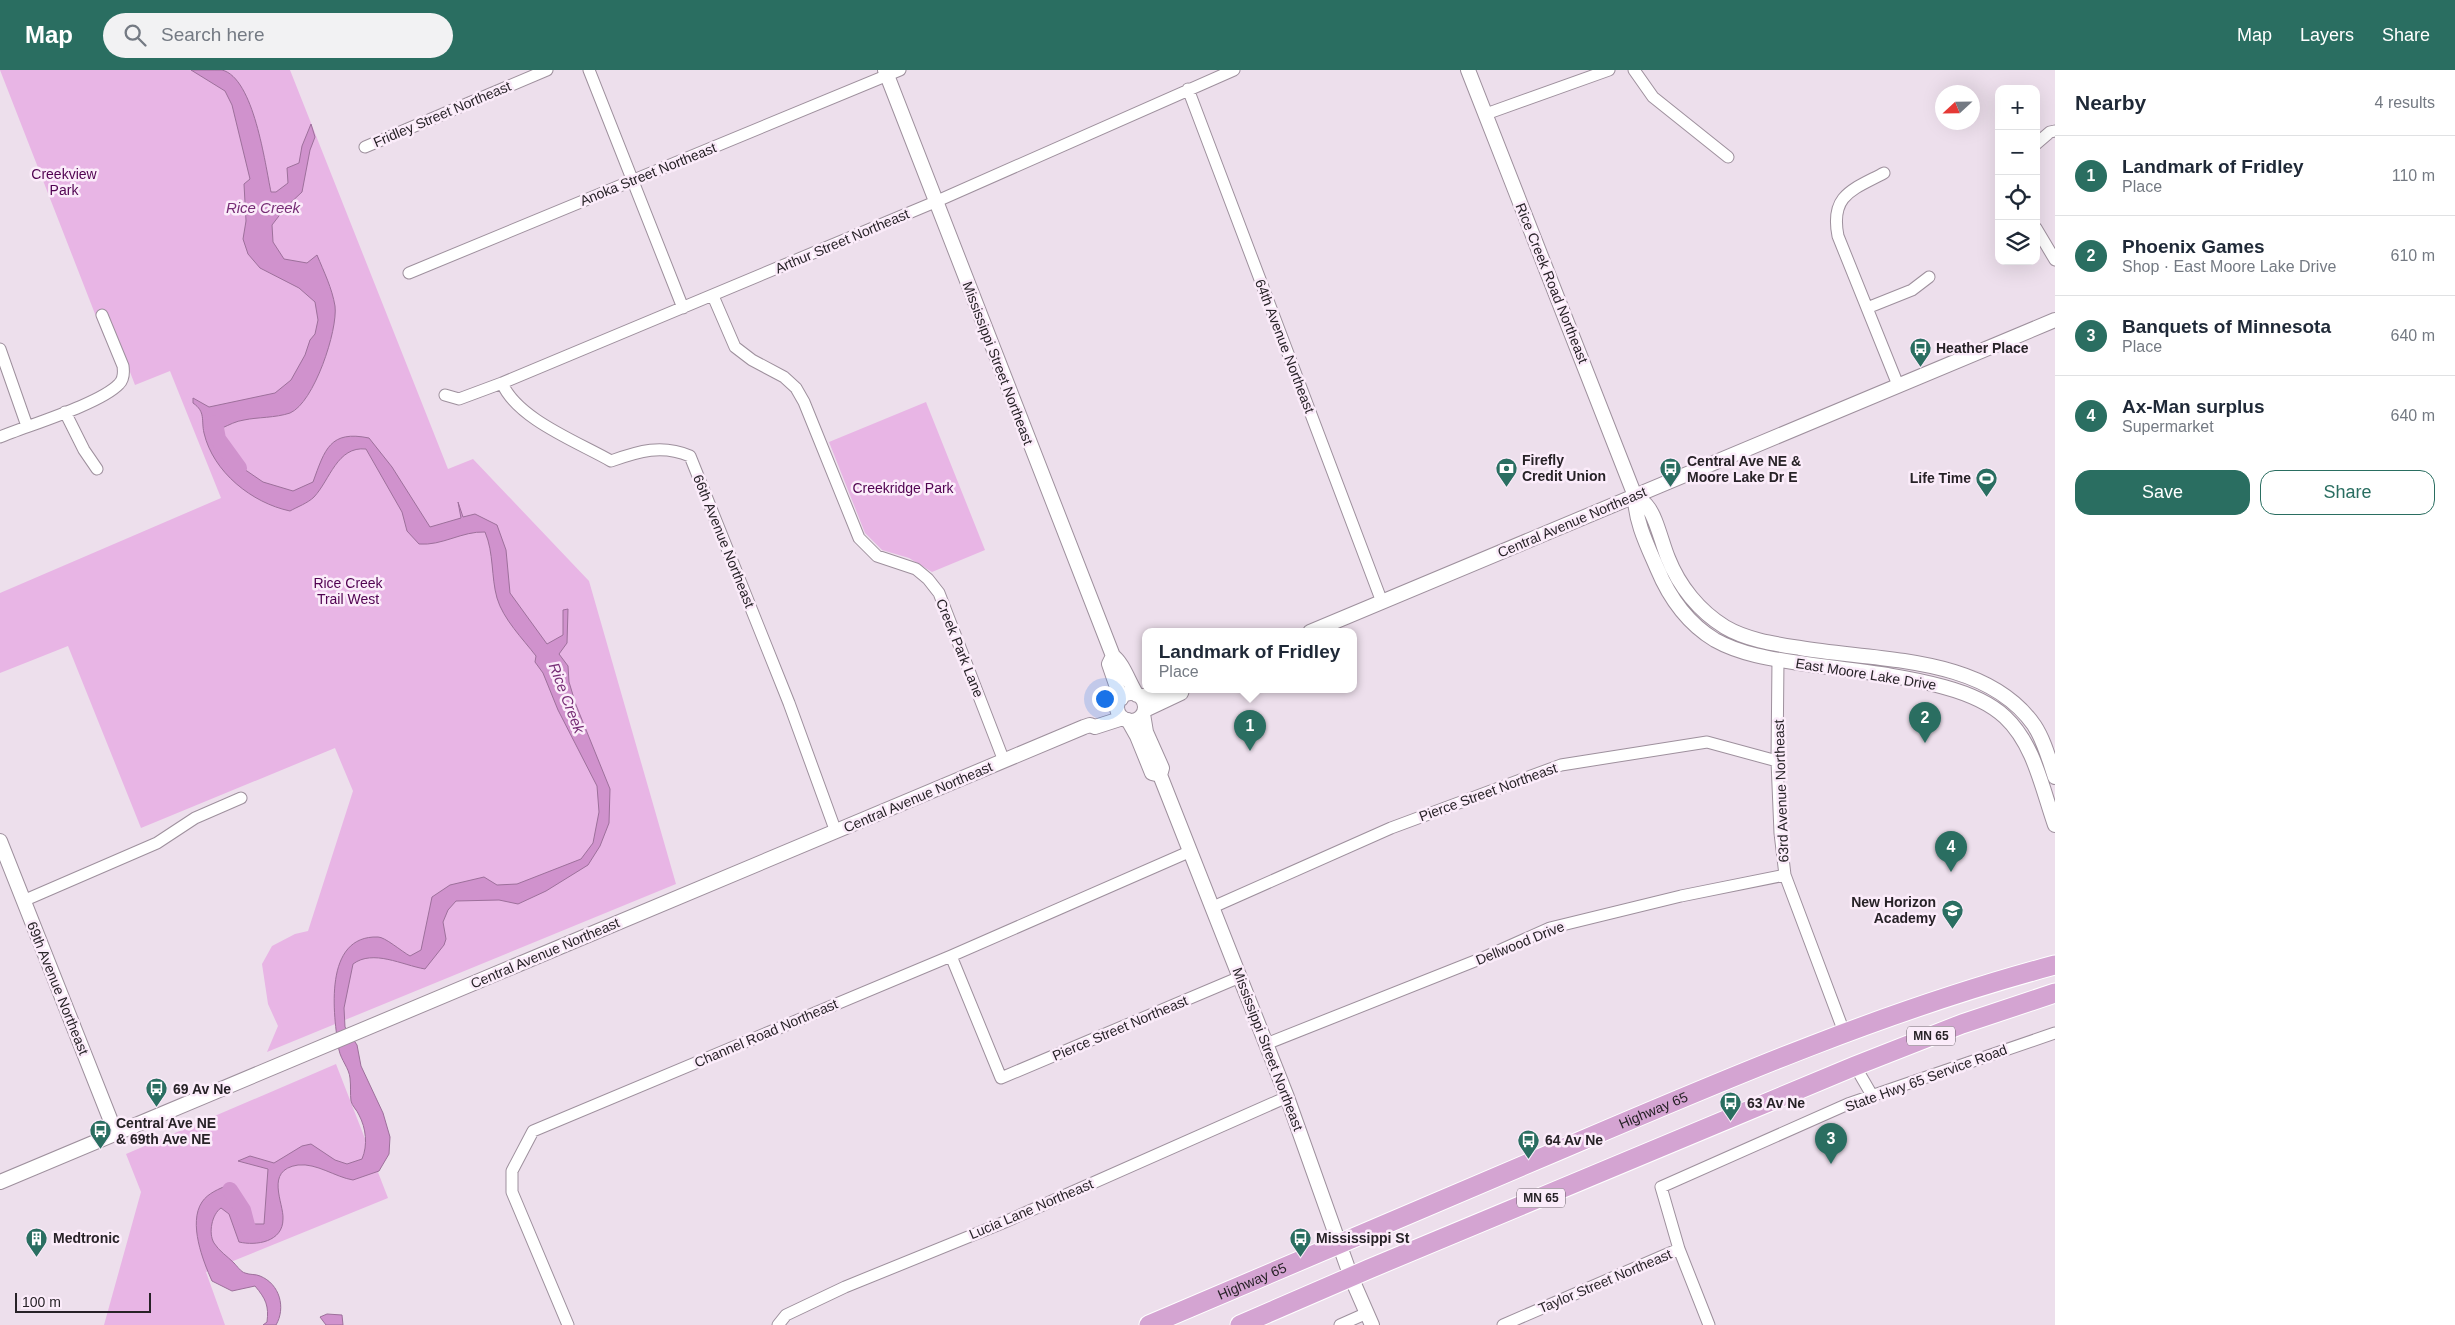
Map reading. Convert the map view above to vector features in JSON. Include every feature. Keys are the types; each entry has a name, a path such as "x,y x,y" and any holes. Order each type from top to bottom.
{"highway":[{"name":"Highway 65","path":"1149,1325 1704,1088 1844,1032 1935,1001 2055,965"},
{"name":"MN 65","path":"1240,1325 1855,1066 1962,1024 2055,994"}],"street":[{"name":"Fridley Street Northeast","path":"365,147 547,70"},
{"path":"588,70 683,308"},
{"name":"Arthur Street Northeast","path":"445,395 459,400 502,383 935,202 1234,70"},
{"name":"Rice Creek Road Northeast","path":"1468,70 1635,496 1635,512 1664,584 1686,616 1716,640 1743,651 1778,660"},
{"path":"1486,114 1609,70"},
{"path":"1634,70 1653,97 1728,157"},
{"name":"Anoka Street Northeast","path":"409,273 890,72"},
{"name":"Mississippi Street Northeast","path":"890,72 935,202 1113,656 1120,661 1127,681 1142,704 1146,732 1162,768 1160,775 1287,1097 1351,1277 1370,1319"},
{"name":"64th Avenue Northeast","path":"1188,89 1382,602"},
{"path":"2040,141 2050,132 2055,131"},
{"path":"1884,173 1848,194 1839,203 1835,218 1838,236 1898,385"},
{"path":"2040,235 2055,260"},
{"path":"1867,308 1912,290 1929,276"},
{"name":"Creek Park Lane","path":"713,296 735,347 752,360 784,377 796,388 804,402 859,538 877,556 916,569 928,579 939,594 1004,761"},
{"path":"0,437 65,412 110,391 120,382 124,374 123,366 102,315"},
{"name":"Central Avenue Northeast","path":"1320,628 2055,320"},
{"path":"0,349 27,426"},
{"name":"66th Avenue Northeast","path":"502,383 506,393 524,411 611,461 636,452 673,448 690,456 788,703 836,832"},
{"path":"65,412 84,450 98,469"},
{"name":"Rice Creek Road Northeast","path":"1635,496 1648,506 1679,581 1705,613 1736,633 1782,645"},
{"name":"East Moore Lake Drive","path":"1782,645 1915,664 1985,682 2009,698 2033,724 2041,736 2055,777"},
{"name":"Mississippi Street Northeast","path":"1113,656 1109,664 1120,700"},
{"name":"East Moore Lake Drive","path":"1778,660 1927,681 1962,691 1991,706 2017,730 2029,749 2055,825"},
{"name":"63rd Avenue Northeast","path":"1778,660 1780,833 1784,875 1844,1032"},
{"path":"1142,704 1128,694 1120,700 1118,711 1126,719 1137,720 1142,704 1158,693"},
{"path":"1142,704 1181,693"},
{"name":"Central Avenue Northeast","path":"1090,725 1092,720 1120,700"},
{"name":"Mississippi Street Northeast","path":"1126,719 1137,736 1152,773 1160,775"},
{"name":"Central Avenue Northeast","path":"0,1182 1090,725 1095,727 1126,719"},
{"name":"Pierce Street Northeast","path":"1213,907 1391,828 1561,765 1707,742 1778,761"},
{"path":"23,901 157,843 195,818 241,798"},
{"name":"69th Avenue Northeast","path":"0,841 116,1134"},
{"name":"Channel Road Northeast","path":"568,1325 512,1192 512,1172 533,1131 951,956 1191,851"},
{"name":"Dellwood Drive","path":"1266,1044 1486,957 1550,928 1681,896 1784,875"},
{"name":"Pierce Street Northeast","path":"951,956 1001,1078 1240,977"},
{"name":"State Hwy 65 Service Road","path":"1679,1249 1660,1187 1848,1104 1971,1060 2055,1033"},
{"path":"1855,1066 1872,1097"},
{"name":"Lucia Lane Northeast","path":"778,1325 786,1315 845,1287 1000,1224 1287,1097"},
{"path":"1679,1249 1709,1325"},
{"name":"Taylor Street Northeast","path":"1503,1325 1679,1249"},
{"path":"1340,1325 1370,1319"}],"green space":[{"name":"Rice Creek Trail West","path":"0,70 290,70 448,469 473,459 589,581 676,884 267,1052 278,1026 268,1004 262,964 272,946 295,934 308,931 353,791 335,748 141,828 68,646 0,673 0,593 221,498 170,371 135,385 115,333 104,337"},
{"name":"Creekridge Park","path":"926,402 985,550 932,572 909,558 882,550 865,533 829,442"},
{"path":"336,1064 388,1198 206,1272 225,1325 104,1325 141,1192 126,1154"}],"water":[{"name":"Rice Creek","path":"191,70 222,70 233,76 242,89 256,124 271,192 276,192 288,183 287,168 299,163 302,146 311,124 315,137 310,150 302,192 285,208 272,225 273,242 284,259 307,263 317,255 330,286 335,306 333,331 323,365 308,395 299,407 284,415 233,423 222,428 218,439 227,453 244,469 263,482 293,491 313,482 326,451 337,440 356,436 369,438 392,467 430,527 461,518 458,502 463,517 475,514 497,525 506,550 510,593 547,644 563,635 563,610 568,609 567,643 559,654 568,666 569,682 576,705 610,789 609,823 600,846 588,865 546,891 518,904 499,900 456,901 448,910 443,922 446,939 444,945 425,969 379,958 369,958 353,964 344,1008 345,1027 357,1045 361,1066 383,1113 390,1137 389,1154 379,1171 353,1180 312,1166 298,1165 288,1168 281,1173 278,1188 283,1212 282,1227 279,1233 267,1241 260,1243 239,1242 229,1214 221,1208 213,1219 211,1234 218,1249 242,1271 247,1274 258,1275 267,1280 276,1291 281,1304 281,1311 276,1325 263,1325 267,1322 268,1311 262,1295 255,1286 232,1291 212,1281 198,1242 196,1220 202,1202 207,1196 228,1185 238,1194 240,1208 244,1215 253,1224 264,1224 268,1169 238,1161 250,1156 274,1163 302,1146 311,1144 335,1160 347,1164 362,1159 366,1142 365,1131 358,1113 352,1105 349,1074 339,1050 335,1017 334,998 336,980 340,963 348,949 360,940 378,937 410,956 421,950 432,897 450,885 484,877 497,885 517,884 581,859 593,843 599,812 597,786 558,710 543,673 535,662 536,656 500,606 495,590 490,548 485,532 468,534 436,543 419,544 407,531 402,512 366,449 356,450 341,458 314,497 290,511 262,501 248,493 225,473 216,461 204,433 200,410 193,403 193,398 209,407 275,393 291,380 305,355 310,340 315,334 318,320 315,302 299,288 260,268 248,254 243,239 246,221 244,184 250,179 232,105 225,91"},
{"path":"327,1314 342,1315 343,1325 326,1325 320,1317"}],"waterway":[{"name":"Rice Creek","path":"215,423 218,439 239,468"},
{"name":"Rice Creek","path":"230,1190 243,1210 248,1229 253,1233"}],"place":[{"name":"Heather Place","path":"1920,367"},
{"name":"Firefly Credit Union","path":"1506,487"},
{"name":"Central Ave NE & Moore Lake Dr E","path":"1671,488"},
{"name":"Life Time","path":"1987,497"},
{"name":"Phoenix Games","path":"1925,743"},
{"name":"Landmark of Fridley","path":"1250,751"},
{"name":"Ax-Man surplus","path":"1951,872"},
{"name":"New Horizon Academy","path":"1952,929"},
{"name":"69 Av Ne","path":"157,1108"},
{"name":"63 Av Ne","path":"1731,1122"},
{"name":"Central Ave NE & 69th Ave NE","path":"100,1150"},
{"name":"64 Av Ne","path":"1529,1159"},
{"name":"Banquets of Minnesota","path":"1831,1164"},
{"name":"Medtronic","path":"37,1257"},
{"name":"Mississippi St","path":"1300,1257"}],"park label":[{"name":"Creekview Park","path":"64,182"}]}
